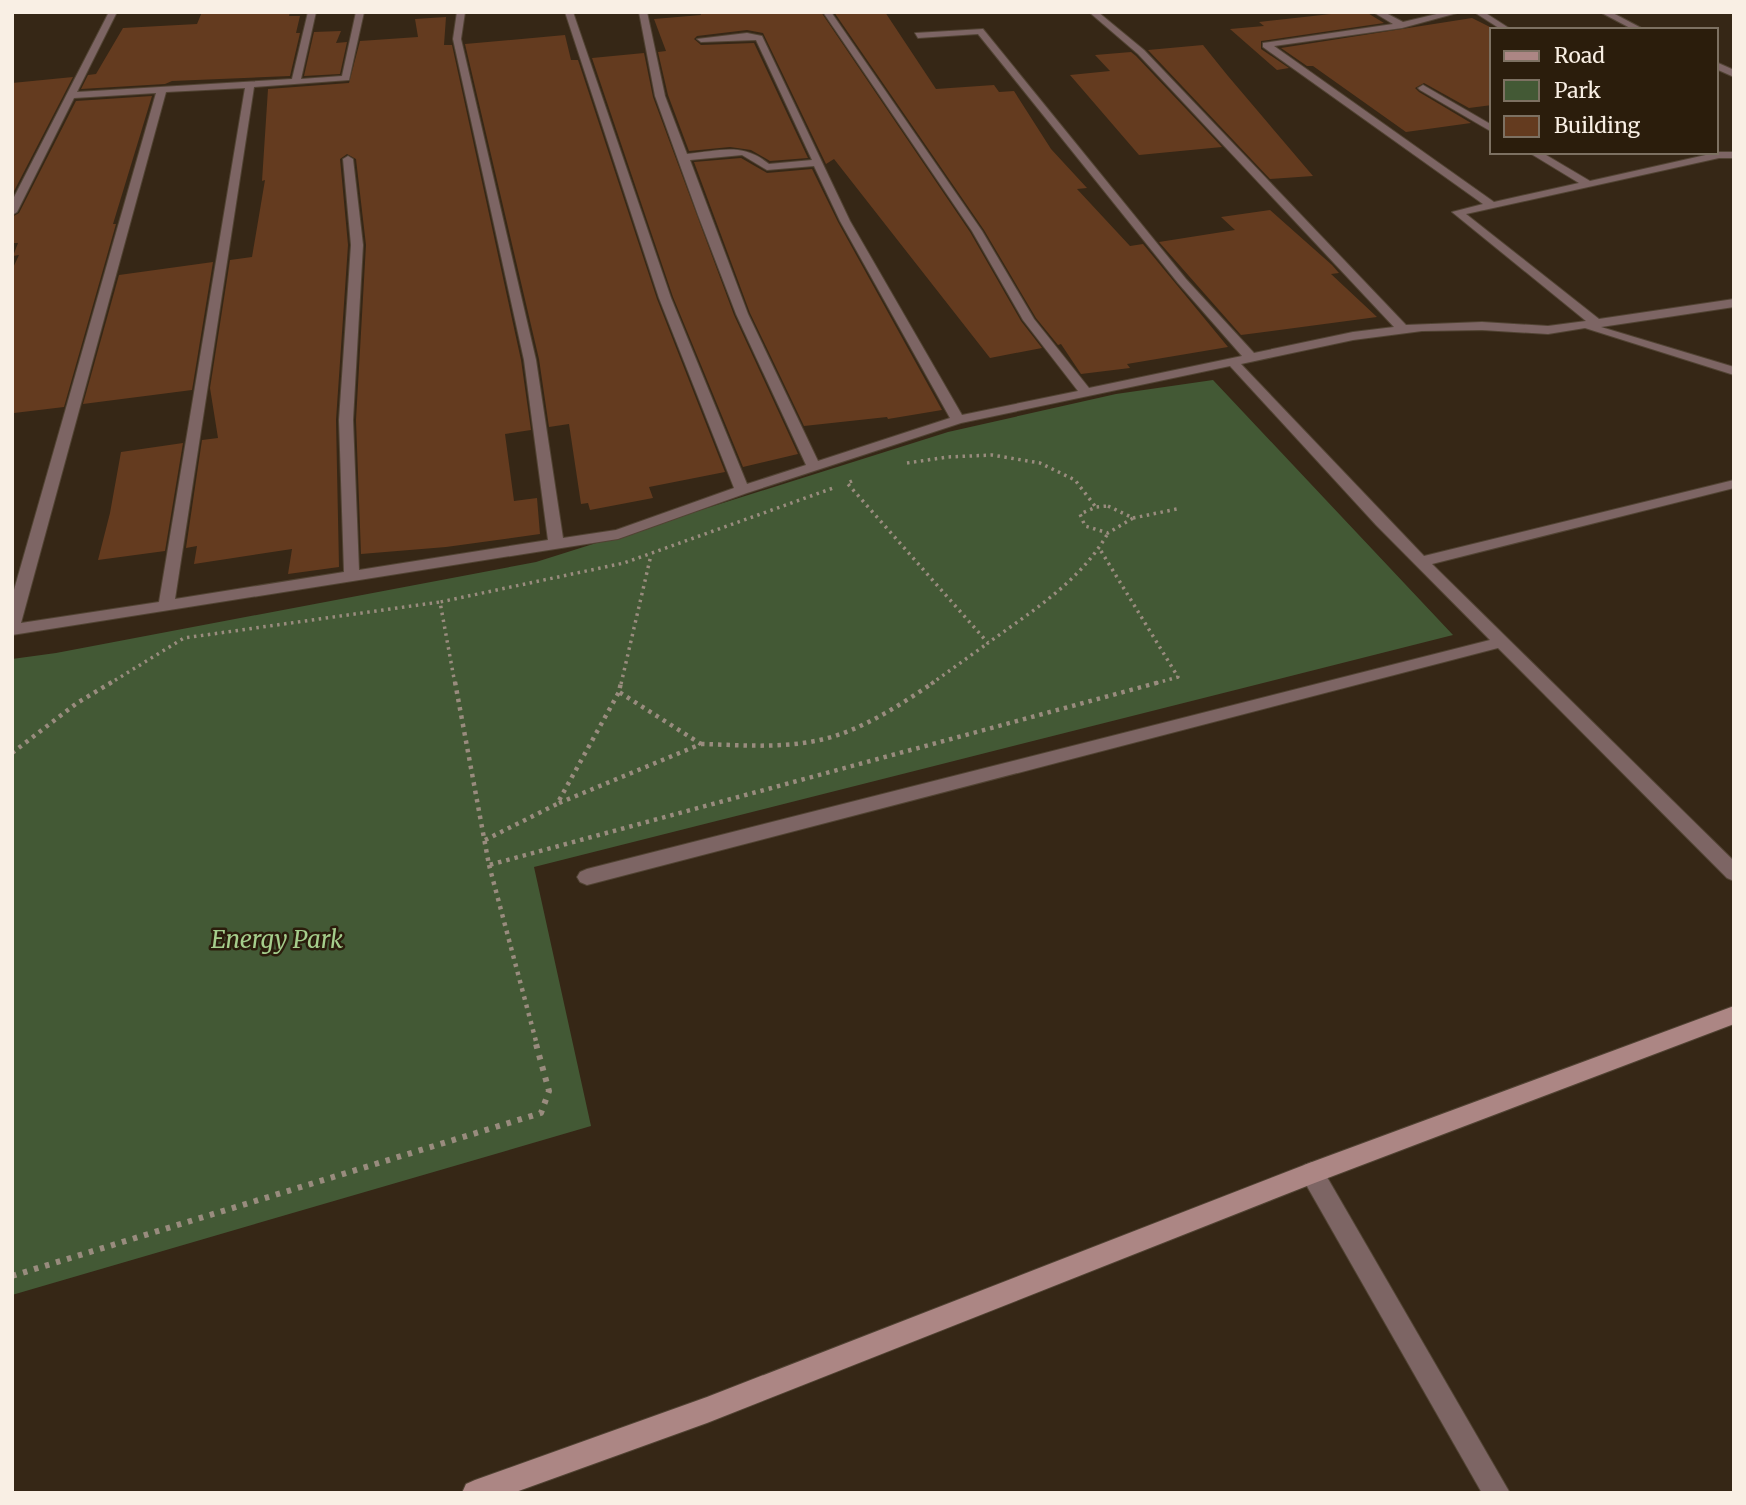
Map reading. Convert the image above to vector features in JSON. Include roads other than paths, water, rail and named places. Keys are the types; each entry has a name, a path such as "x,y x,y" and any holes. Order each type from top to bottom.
{"street":[{"path":"12,212 17,192 72,95 113,12"},
{"path":"296,81 312,12"},
{"path":"72,95 346,78 360,12"},
{"path":"461,12 457,39 530,360 556,544"},
{"path":"569,12 665,298 742,489"},
{"path":"643,12 660,96 703,215 742,314 813,466"},
{"path":"828,12 977,231 1029,320 1085,391"},
{"path":"1093,12 1141,52 1403,329"},
{"path":"1377,12 1402,25"},
{"path":"1457,12 1402,25 1266,45 1492,206"},
{"path":"1478,12 1505,28"},
{"path":"1604,12 1637,28"},
{"path":"918,35 980,31 1182,281 1251,358"},
{"path":"701,39 747,36 759,38 874,275 958,420"},
{"path":"1718,66 1734,74"},
{"path":"166,606 250,85"},
{"path":"1423,88 1490,128"},
{"path":"162,89 12,628 618,534 742,489 958,420 1353,336 1403,329 1482,326 1548,330 1734,303"},
{"path":"684,157 742,152 752,155 767,167 818,163"},
{"path":"1536,154 1588,184"},
{"path":"1734,155 1719,155 1457,212 1591,325 1734,371"},
{"path":"348,159 357,245 346,420 352,577"},
{"path":"1233,362 1421,562 1734,873"},
{"path":"1421,562 1734,484"},
{"path":"587,877 1502,642"},
{"path":"475,1493 707,1410 1312,1173 1734,1015"},
{"path":"1312,1173 1497,1493"}],"park label":[{"name":"Energy Park","path":"277,939"}]}
